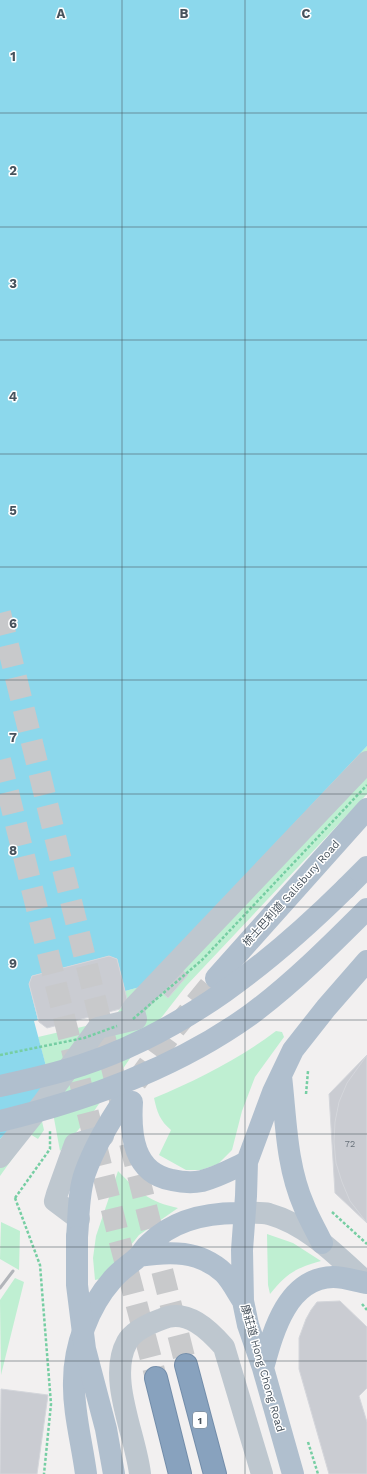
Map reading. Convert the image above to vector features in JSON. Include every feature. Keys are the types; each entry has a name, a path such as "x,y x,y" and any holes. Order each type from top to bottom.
{"highway":[{"name":"1","path":"186,1365 215,1474"},
{"path":"156,1378 180,1474"}],"main road":[{"name":"梳士巴利道 Salisbury Road","path":"216,978 367,809"},
{"path":"0,1086 57,1073 105,1057 146,1039 200,1008 241,981 275,955 312,922 367,867"},
{"path":"0,1121 73,1101 127,1081 170,1062 213,1039 250,1014 286,986 367,909"},
{"path":"86,1474 74,1380 77,1354 85,1327 95,1304 111,1281 125,1266 139,1256 148,1244 170,1227 195,1217 221,1212 244,1213 247,1162 281,1074 293,1050 326,1008 367,961"},
{"path":"281,1074 287,1136 292,1163 304,1206 322,1242"},
{"path":"114,1474 106,1429 84,1349 77,1285 78,1228 85,1174 103,1136 128,1101 134,1146 146,1168 157,1175 165,1179 180,1182 200,1182 216,1177 247,1162"},
{"name":"康莊道 Hong Chong Road","path":"244,1213 242,1250 244,1301 248,1325 263,1368 293,1474"},
{"path":"139,1256 163,1252 184,1253 204,1259 224,1273 244,1301"},
{"path":"263,1368 277,1325 289,1301 295,1294 322,1279 334,1277 364,1289"}],"street":[{"path":"0,1157 43,1103 98,1028 136,1019 133,1008 367,762"},
{"path":"244,1213 268,1214 298,1226 322,1242 364,1289"},
{"path":"140,1474 121,1387 121,1361 127,1341 147,1325 166,1317 189,1318 212,1332 224,1347 262,1474"},
{"path":"76,1474 80,1430"}],"path":[{"path":"130,1021 202,960 367,785"},
{"path":"0,1055 84,1038 124,1024"},
{"path":"306,1097 308,1066"},
{"path":"43,1103 50,1130 50,1149 15,1198 40,1265 51,1404 44,1474"},
{"path":"332,1211 367,1244"},
{"path":"364,1289 367,1310"},
{"path":"307,1436 318,1474"}],"green space":[{"path":"367,746 367,794 186,986 133,1054 92,1114 60,1151 53,1113 41,1117 44,1130 38,1139 30,1134 0,1176 0,1139 51,1085 38,1037 112,1020 127,1000 125,991 140,987"},
{"path":"276,1031 282,1032 284,1037 255,1077 242,1111 232,1150 218,1164 201,1170 186,1170 159,1155 171,1130 160,1116 156,1108 154,1098 186,1084 232,1060"},
{"path":"118,1171 145,1195 160,1203 178,1208 139,1235 105,1278 95,1280 93,1258 96,1236"},
{"path":"1,1222 20,1231 19,1270 0,1259"},
{"path":"267,1234 293,1243 321,1261 292,1272 270,1294 268,1285"},
{"path":"15,1278 24,1282 1,1375 0,1300"}],"water":[{"path":"0,0 367,0 367,746 140,987 125,991 117,959 109,956 32,976 29,984 38,1020 34,1021 51,1085 0,1139"}],"building":[{"path":"109,956 117,959 127,999 120,1009 47,1028 39,1022 29,984 32,976"},
{"path":"179,967 188,975 168,998 159,990"},
{"path":"367,1055 367,1223 335,1193 329,1094"},
{"path":"367,1055 367,1223 350,1201 342,1182 336,1163 334,1142 335,1122 339,1102 347,1083"},
{"path":"340,1301 367,1327 367,1388 359,1396 367,1422 367,1474 329,1474 299,1369 299,1338 311,1310 317,1302"},
{"path":"1,1389 48,1395 37,1474 0,1474"}],"tunnel":[{"path":"0,613 121,1104"},
{"path":"0,760 119,1238 156,1378"},
{"path":"136,1082 173,1031 216,978"},
{"path":"130,1143 186,1365"}],"railway":[{"path":"0,1288 13,1271"}]}
